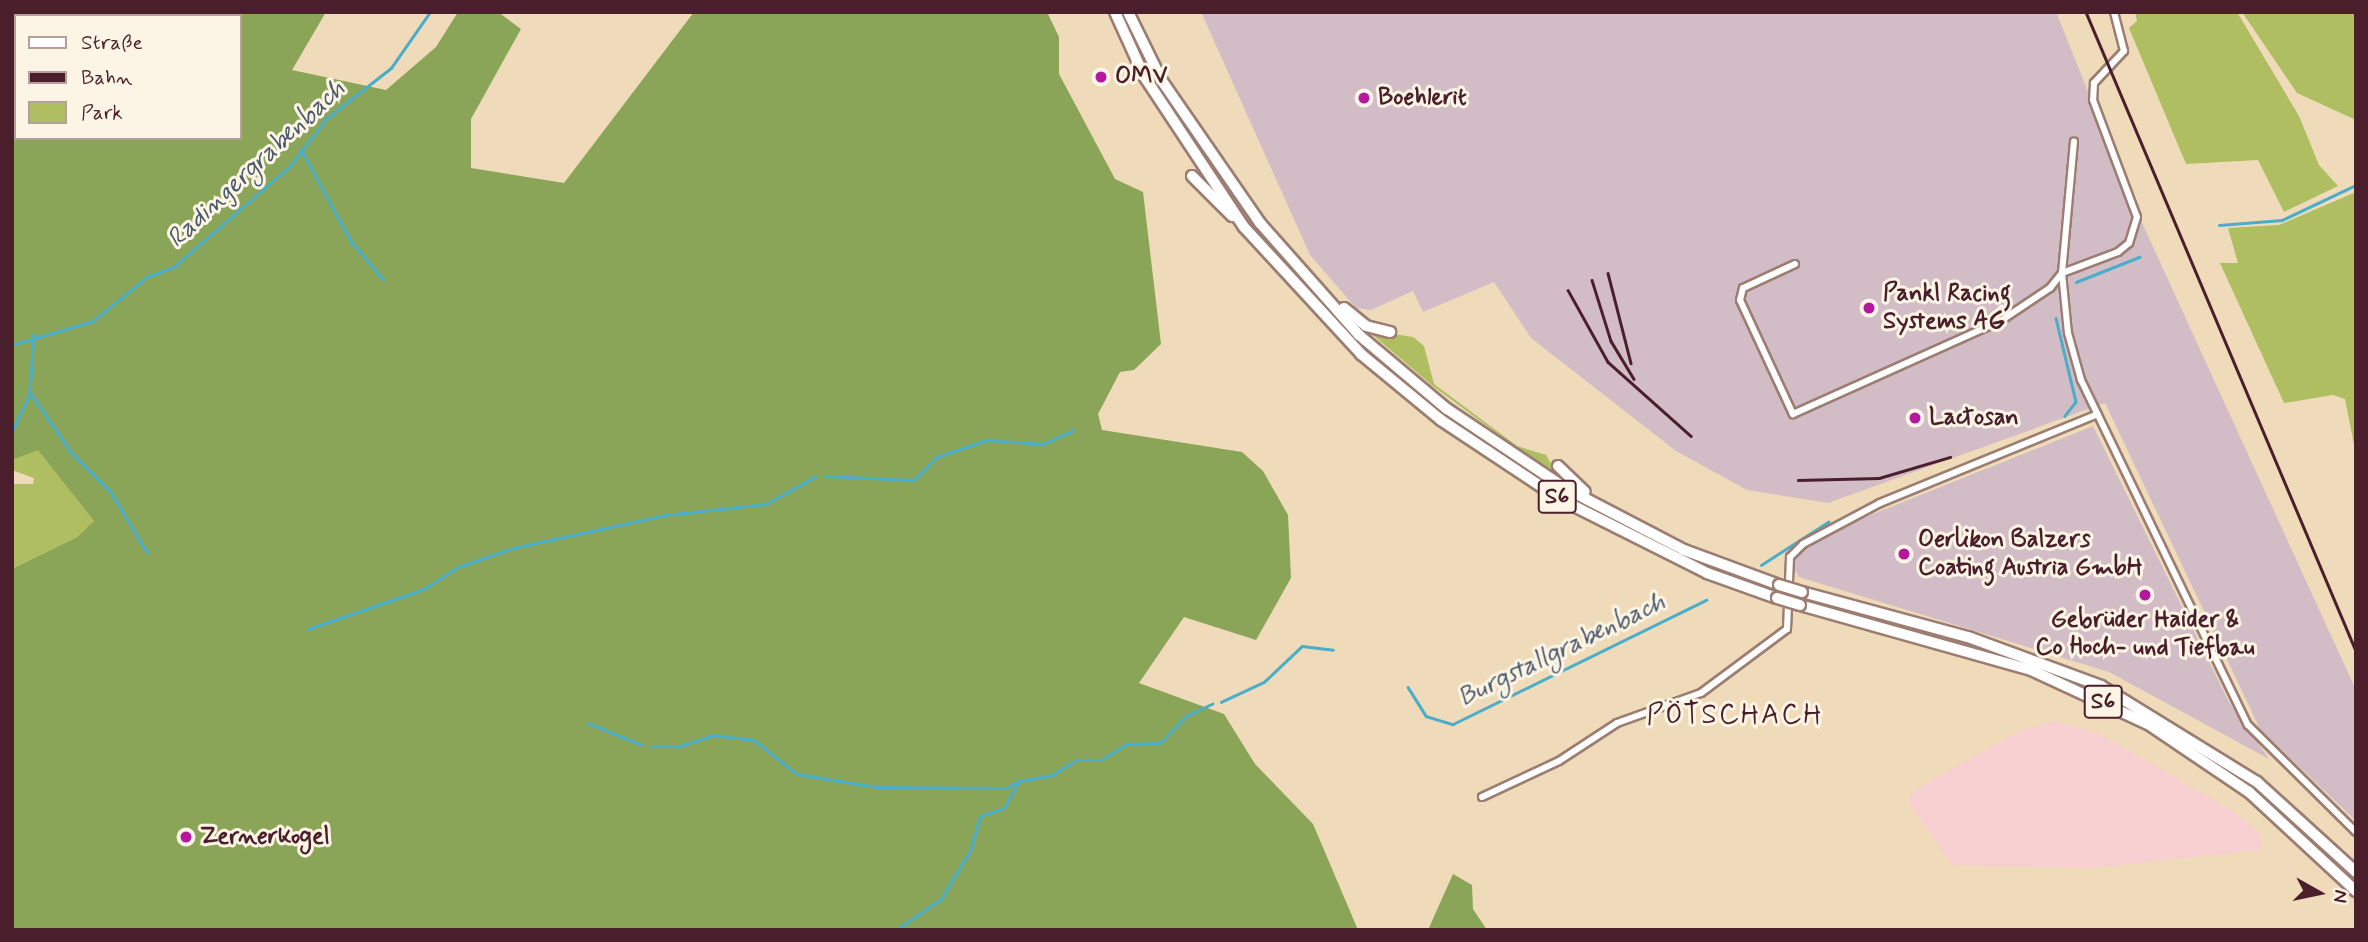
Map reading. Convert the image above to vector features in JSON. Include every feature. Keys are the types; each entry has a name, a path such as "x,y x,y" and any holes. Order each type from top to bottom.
{"highway":[{"name":"S6","path":"1115,12 1144,76 1244,227 1361,354 1488,455 1638,541 1777,598 2031,670 2148,724 2249,792 2356,891"},
{"name":"S6","path":"1128,12 1195,132 1302,273 1359,335 1447,409 1629,524 1779,585 1968,637 2101,687 2257,782 2356,872"},
{"path":"1192,177 1244,227"},
{"path":"1302,273 1353,318 1390,332"},
{"path":"1558,466 1629,524"}],"street":[{"path":"1795,264 1743,288 1740,300 1793,414 2002,320 2062,273 2118,252 2135,229 2132,201 2093,100 2094,83 2124,51 2114,12"},
{"path":"2074,142 2062,273 2067,333 2098,414 2248,725 2356,832"},
{"path":"1482,797 1559,761 1617,723 1701,693 1787,629 1790,556 1803,544 1880,503 2098,414"}],"shaded area":[{"path":"1201,12 2056,12 2132,201 2356,690 2356,821 2260,729 2105,403 1828,503 1747,490 1676,451 1531,338 1494,282 1423,312 1413,291 1371,310 1356,308 1310,255"},
{"path":"2093,426 2229,702 2269,759 2109,672 1799,577 1792,564 1799,550 1838,528"},
{"path":"2053,721 2100,734 2236,813 2260,834 2262,850 2091,868 1952,865 1908,802 1913,791 2014,734"}],"green space":[{"path":"12,12 326,12 292,70 386,90 436,47 458,12 498,12 521,29 471,119 471,168 564,183 694,12 1047,12 1059,37 1059,74 1115,179 1143,192 1161,344 1134,370 1120,372 1098,414 1102,430 1242,452 1263,471 1288,515 1291,578 1256,640 1184,617 1139,683 1224,714 1255,764 1313,824 1358,930 12,930 12,569 77,537 94,521 38,450 12,460"},
{"path":"2135,12 2237,12 2299,116 2319,165 2338,186 2284,212 2258,160 2186,164 2129,28 2137,21"},
{"path":"2242,12 2356,12 2356,120 2297,93"},
{"path":"2356,192 2356,455 2345,399 2333,395 2284,403 2220,263 2238,263 2228,228 2279,225"},
{"path":"1367,330 1413,337 1424,346 1434,384 1517,446 1546,455 1556,472 1516,447 1434,387"},
{"path":"38,449 94,521 77,537 12,569 12,484 33,484 34,478 12,470 12,460"},
{"path":"1453,874 1472,885 1473,909 1487,930 1428,930"}],"waterway":[{"name":"Radingergrabenbach","path":"12,345 93,321 147,277 175,266 290,166 327,118 391,68 430,12"},
{"path":"301,149 351,241 383,279"},
{"name":"Burgstallgrabenbach","path":"2219,225 2282,220 2356,185"},
{"name":"Burgstallgrabenbach","path":"2076,282 2139,257"},
{"name":"Burgstallgrabenbach","path":"2056,318 2076,402 2065,416"},
{"path":"34,334 30,392 72,453 111,492 147,552"},
{"path":"12,431 30,393"},
{"path":"825,476 914,480 937,457 987,440 1043,444 1074,430"},
{"path":"308,629 424,589 458,567 513,548 666,515 766,504 815,477"},
{"name":"Burgstallgrabenbach","path":"1761,565 1828,522"},
{"name":"Burgstallgrabenbach","path":"1408,687 1426,716 1453,724 1706,600"},
{"name":"Burgstallgrabenbach","path":"1221,702 1264,682 1302,646 1333,650"},
{"name":"Burgstallgrabenbach","path":"896,930 941,899 970,851 980,816 1004,808 1019,781 1052,775 1076,760 1101,760 1127,744 1160,743 1186,716 1212,704"},
{"path":"588,723 642,745"},
{"path":"651,747 677,747 713,735 754,740 797,774 876,787 1006,788 1019,781"}],"railway":[{"path":"2086,12 2356,651"},
{"path":"1608,273 1631,363"},
{"path":"1592,280 1611,341 1634,379"},
{"path":"1568,290 1608,362 1691,436"},
{"path":"1798,480 1879,478 1950,457"}],"place":[{"name":"OMV","path":"1101,77"},
{"name":"Boehlerit","path":"1364,98"},
{"name":"Pankl Racing Systems AG","path":"1869,308"},
{"name":"Lactosan","path":"1915,418"},
{"name":"Oerlikon Balzers Coating Austria GmbH","path":"1904,554"},
{"name":"Gebrüder Haider & Co Hoch- und Tiefbau","path":"2145,595"},
{"name":"Zernerkogel","path":"186,837"}],"district":[{"name":"PÖTSCHACH","path":"1735,716"}]}
